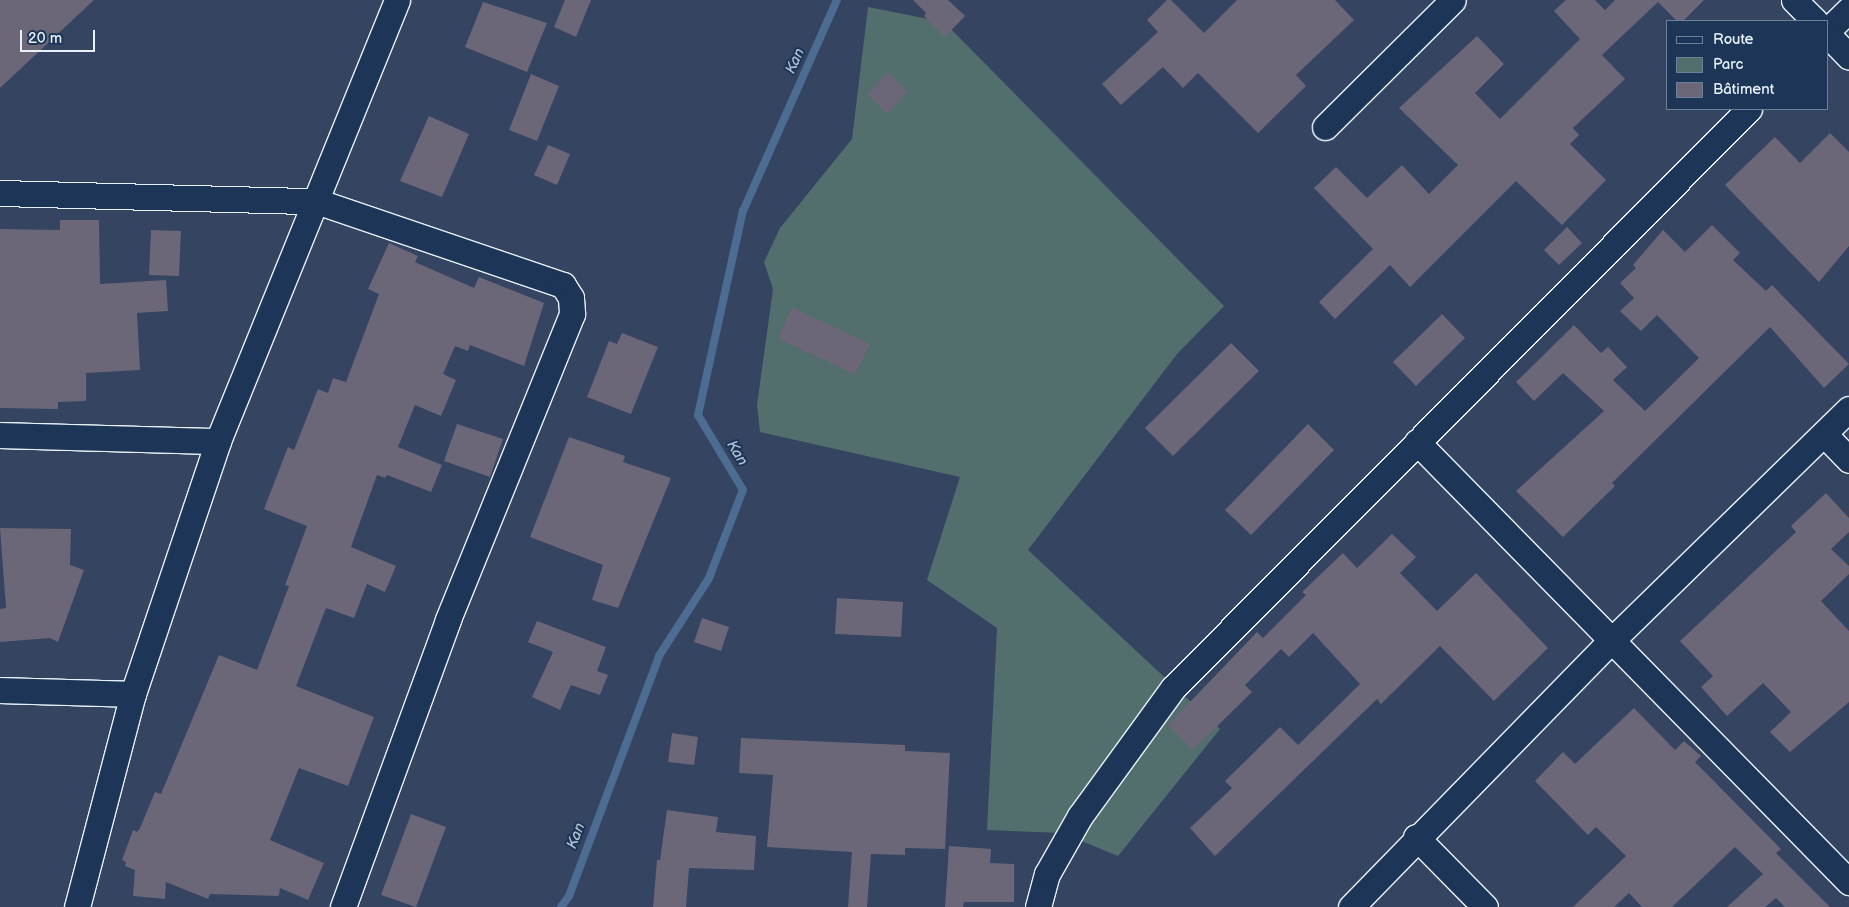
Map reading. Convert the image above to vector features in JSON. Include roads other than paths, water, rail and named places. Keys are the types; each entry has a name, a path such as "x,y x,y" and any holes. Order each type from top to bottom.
{"street":[{"path":"78,907 133,694 218,441 397,0"},
{"path":"1325,127 1453,0"},
{"path":"1794,0 1814,20"},
{"path":"1829,29 1849,10"},
{"path":"1829,36 1849,57"},
{"path":"1038,907 1047,874 1080,816 1173,688 1748,110"},
{"path":"0,194 316,201 563,285 571,298 572,314 448,620 343,907"},
{"path":"1350,907 1611,641 1849,409"},
{"path":"1824,434 1849,460"},
{"path":"0,435 218,441"},
{"path":"1417,442 1849,882"},
{"path":"0,690 133,694"},
{"path":"1416,838 1485,907"}],"waterway":[{"name":"Kan","path":"561,907 569,896 659,656 709,578 743,490 698,415 743,211 837,0"}]}
